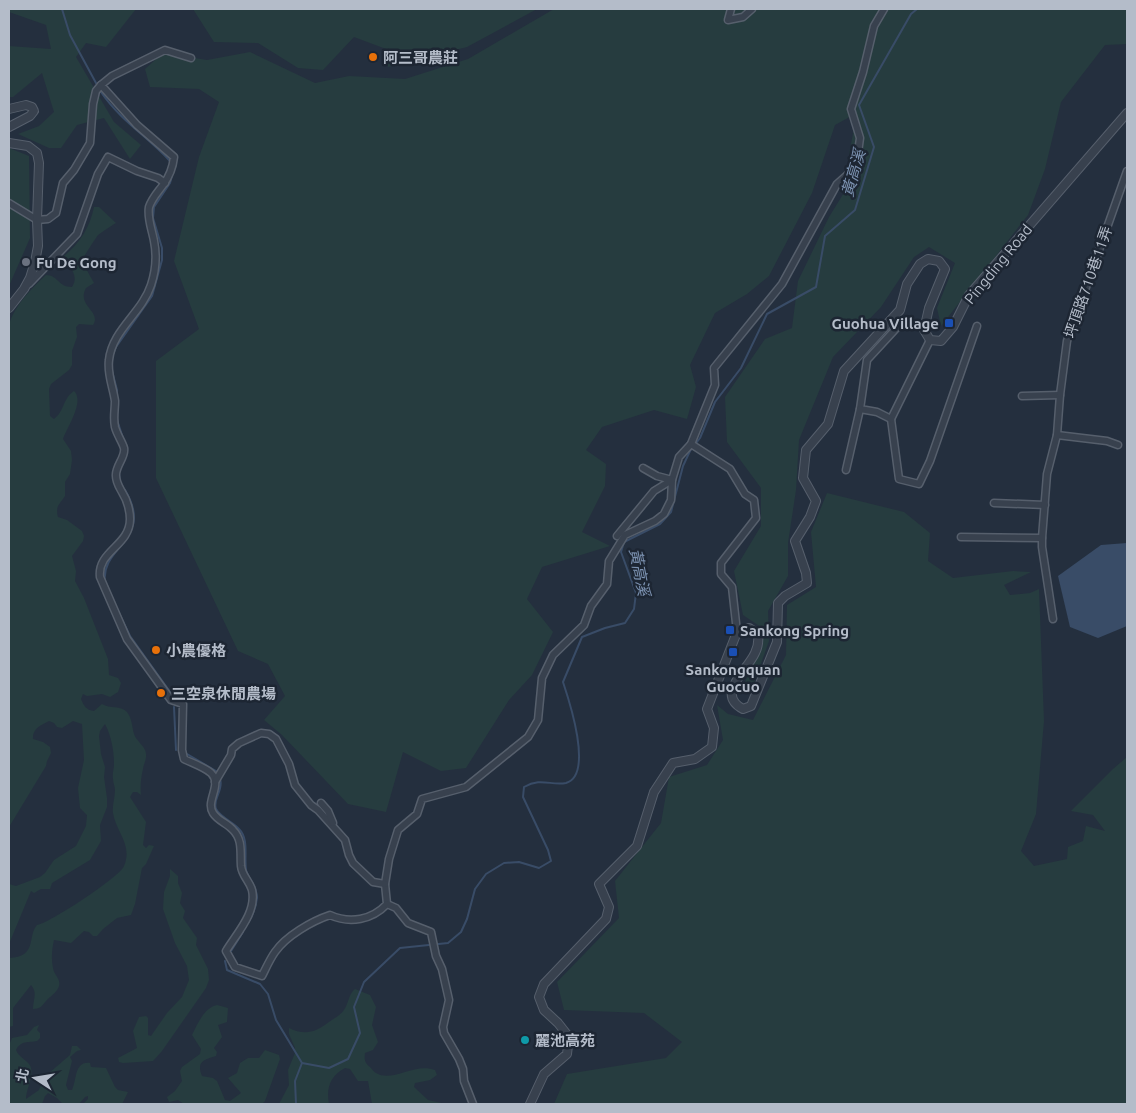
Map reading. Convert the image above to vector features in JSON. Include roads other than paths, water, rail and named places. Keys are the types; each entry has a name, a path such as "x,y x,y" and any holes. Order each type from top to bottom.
{"street":[{"path":"731,9 728,20 744,17 752,9"},
{"path":"387,904 385,884 389,859 398,830 417,814 422,799 466,787 528,738 538,720 542,678 552,655 584,625 591,606 607,584 609,561 625,535 656,521 664,514 671,500 672,480 679,457 691,444 715,385 714,368 782,284 837,184 856,167 860,138 851,109 863,72 874,26 884,9"},
{"path":"9,203 37,220 48,219 56,213 63,182 74,170 90,142 96,91 112,76 165,50 192,58"},
{"path":"102,86 137,125 174,157 165,183 152,200 149,209 157,261 151,286 142,304 114,341 108,362 109,379 114,394 115,429 124,449 117,467 116,476 118,486 124,494 130,519 125,537 106,556 101,564 99,570 100,577 127,639 171,700 183,704 182,750 184,759 212,774 215,782 215,792 211,803 212,812 218,819 234,830 240,843 242,875 250,884 253,894 251,911 226,951 235,967 262,976 275,951 298,931 314,921 330,915 340,919 371,917 387,904"},
{"path":"9,109 26,105 32,107 34,112 9,127"},
{"name":"Pingding Road","path":"930,340 941,341 953,327 969,295 1127,113"},
{"path":"9,142 28,146 37,153 39,163 38,246 30,278 24,289"},
{"path":"9,308 24,289 77,234 98,174 108,157 137,171 158,178 165,183"},
{"name":"坪頂路710巷11弄","path":"1053,619 1042,538 1047,474 1057,435 1067,341 1127,171"},
{"path":"737,632 748,628 758,634 759,644 754,655 732,687 731,698 735,705 743,709 751,706 777,642 778,603 785,596 808,583 795,541 810,517 816,501 803,478 806,450 828,424 844,371 900,310 907,284 920,264 928,259 939,261 945,270 929,308 924,330 930,340 891,419 899,479 919,484 930,461 977,326"},
{"path":"846,470 860,409 867,360 903,321"},
{"path":"1022,396 1060,395"},
{"path":"860,409 877,412 891,419"},
{"path":"1057,435 1107,441 1118,446"},
{"path":"530,1104 544,1074 567,1054 569,1036 544,1010 539,997 544,984 606,919 609,907 599,884 637,846 654,792 673,763 695,758 712,747 714,728 707,709 737,632 732,587 721,574 721,563 756,518 754,500 744,494 730,469 691,444"},
{"path":"643,468 656,476 672,480"},
{"path":"616,536 654,491 672,480"},
{"path":"994,503 1045,505"},
{"path":"962,538 1042,538"},
{"path":"215,782 231,755 232,749 239,743 261,733 269,734 276,739 289,764 295,785 310,805 318,810 345,840 353,863 373,882 385,884"},
{"path":"320,803 328,811 336,830"},
{"path":"387,904 396,908 408,923 431,932 449,1000 443,1027 444,1033 460,1059 464,1081 473,1104"}],"water":[{"path":"1127,543 1127,626 1098,638 1070,627 1058,576 1101,545"}],"waterway":[{"path":"62,9 70,35 96,83"},
{"name":"黃高溪","path":"302,1063 329,1068 348,1059 360,1033 354,1007 364,982 400,948 448,943 461,932 467,919 475,889 486,874 504,863 519,862 539,868 551,861 548,850 523,797 524,787 541,782 561,784 574,777 578,766 579,752 574,720 563,682 582,637 625,623 634,609 636,593 621,552 624,542 660,524 671,512 683,466 690,451 700,438 715,402 741,368 767,314 816,287 825,236 855,210 874,147 859,105 911,14 917,9"},
{"path":"101,92 125,120 170,161"},
{"path":"113,354 152,296 162,260 162,248 153,218 154,207 170,183 173,172"},
{"path":"112,371 117,390 117,401"},
{"path":"117,420 125,444"},
{"path":"120,482 119,473 121,467"},
{"path":"105,582 106,570 110,559 131,532 134,520 133,507 125,490"},
{"path":"117,609 130,636 173,696"},
{"path":"174,707 176,750"},
{"path":"187,754 216,771 218,775"},
{"path":"220,779 221,783 215,805 216,809 220,815 236,826 242,833 245,843 246,870 257,893 255,908 248,923"},
{"path":"231,951 243,932"},
{"path":"225,961 227,970 260,984 268,994 276,1020 302,1063"},
{"name":"黃高溪","path":"296,1104 295,1081 302,1063"}],"place":[{"name":"阿三哥農莊","path":"373,57"},
{"name":"Fu De Gong","path":"26,262"},
{"name":"Guohua Village","path":"949,323"},
{"name":"Sankong Spring","path":"730,630"},
{"name":"小農優格","path":"156,650"},
{"name":"Sankongquan Guocuo","path":"733,652"},
{"name":"三空泉休閒農場","path":"161,693"},
{"name":"麗池高苑","path":"525,1040"}]}
